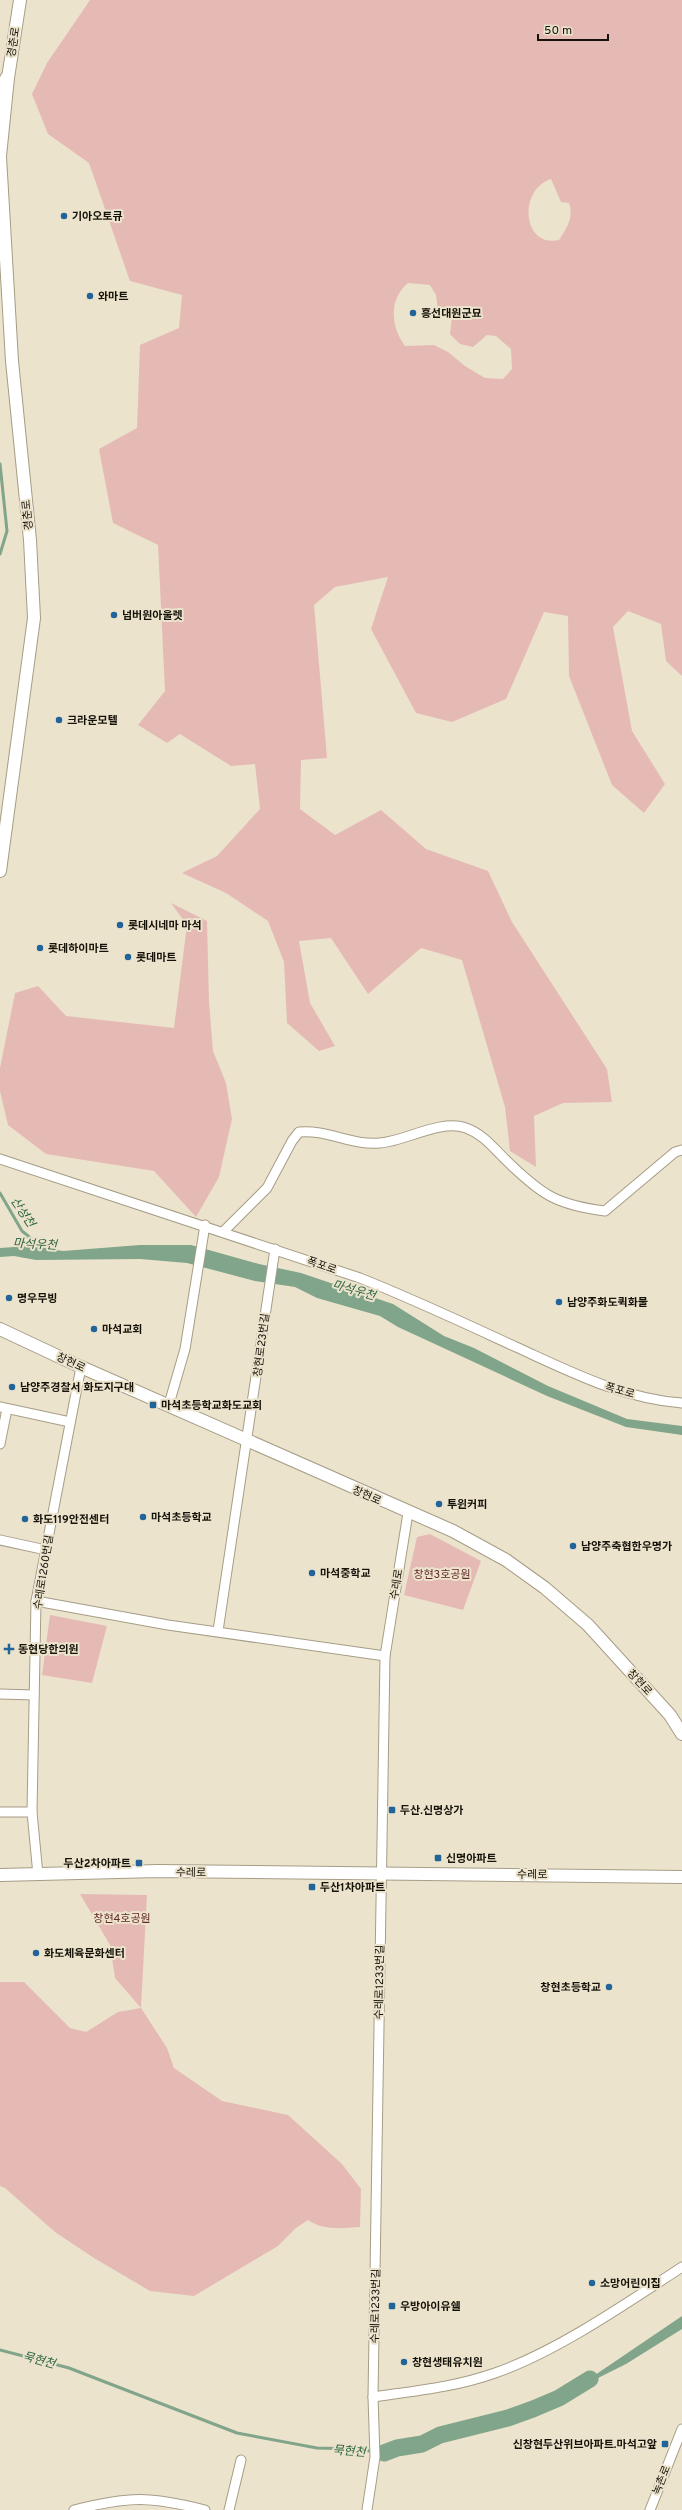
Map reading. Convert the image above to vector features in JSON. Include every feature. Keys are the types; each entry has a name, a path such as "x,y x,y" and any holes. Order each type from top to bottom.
{"street":[{"name":"경춘로","path":"0,872 34,618 30,540 3,274 0,157 10,58 20,0"},
{"path":"0,91 10,58"},
{"path":"223,1232 268,1188 292,1141 299,1132 311,1131 353,1142 380,1143 440,1128 465,1128 485,1138 508,1162 548,1197 574,1207 605,1211 675,1152 682,1150"},
{"name":"폭포로","path":"0,1159 205,1225 360,1278 408,1297 602,1385 661,1402 682,1403"},
{"path":"169,1404 185,1349 201,1242 205,1225"},
{"name":"창현로23번길","path":"218,1631 247,1441 271,1261 275,1249"},
{"name":"창현로","path":"0,1329 81,1367 169,1404 247,1441 408,1513 453,1531 506,1560 546,1588 588,1625 670,1715 682,1734"},
{"name":"수레로1260번길","path":"38,1874 32,1812 36,1601 81,1367"},
{"path":"0,1444 4,1408 70,1422"},
{"name":"수레로","path":"382,1876 384,1656 408,1513"},
{"path":"0,1540 46,1550"},
{"path":"36,1601 168,1625 384,1656"},
{"path":"0,1694 34,1695"},
{"path":"0,1812 32,1812"},
{"name":"수레로","path":"0,1875 158,1871 382,1876 556,1874 682,1877"},
{"name":"수레로1233번길","path":"367,2510 376,2457 376,2427 373,2397 382,1876"},
{"path":"373,2397 437,2388 495,2373 552,2347 682,2267"},
{"name":"녹촌로","path":"650,2510 682,2429"},
{"path":"229,2510 241,2460"},
{"path":"74,2510 136,2498 161,2499 205,2510"}],"green space":[{"path":"90,0 682,0 682,676 666,661 661,624 628,611 613,627 632,731 665,784 644,813 612,785 569,676 568,616 544,612 506,699 452,722 416,713 371,629 388,577 335,587 314,605 327,758 301,760 300,809 335,835 381,810 426,849 488,871 512,922 607,1069 612,1102 563,1103 534,1116 536,1167 510,1151 505,1107 462,960 421,948 368,994 331,938 299,941 310,1003 335,1046 319,1051 287,1023 284,962 268,921 226,893 182,873 217,856 260,809 255,764 231,766 180,734 167,743 138,725 165,691 158,545 113,523 99,449 137,428 140,345 179,328 182,295 130,281 89,163 48,134 32,94 47,63","holes":["551,179 561,202 569,203 571,213 569,222 559,240 547,240 538,235 532,227 529,217 529,205 533,194 540,185","408,283 430,285 436,295 438,310 452,317 450,334 460,344 473,347 487,335 496,336 511,349 512,369 503,379 485,378 465,366 448,352 434,345 405,346 397,331 394,314 397,297"]},
{"path":"171,903 207,921 209,1002 213,1051 226,1083 232,1119 219,1177 196,1217 154,1171 46,1154 8,1125 0,1091 0,1068 15,993 38,986 66,1016 174,1028 187,925"},
{"name":"창현3호공원","path":"430,1534 481,1561 463,1610 404,1595 417,1537"},
{"path":"50,1615 107,1626 92,1683 42,1675"},
{"name":"창현4호공원","path":"80,1894 147,1895 141,2008 115,1978 110,1945"},
{"path":"0,1982 24,1982 70,2028 86,2032 118,2012 141,2008 167,2048 174,2068 222,2101 288,2115 342,2164 361,2189 360,2227 327,2227 314,2224 308,2220 296,2228 278,2246 194,2296 150,2291 94,2258 55,2232 5,2188 0,2186"}],"shaded area":[{"path":"140,1245 191,1245 259,1264 301,1273 393,1304 444,1336 474,1348 548,1386 627,1419 682,1426 682,1435 626,1427 547,1396 398,1327 380,1316 317,1298 295,1287 255,1281 187,1263 140,1259 36,1260 14,1256 0,1257 0,1248 29,1246 63,1251"},
{"path":"682,2316 682,2329 626,2364 570,2392"}],"waterway":[{"name":"산성천","path":"0,464 7,531 0,554"},
{"name":"산성천","path":"0,1193 22,1231 45,1250"},
{"name":"묵현천","path":"0,2350 69,2368 237,2433 317,2448 356,2449 384,2453"},
{"name":"묵현천","path":"384,2453 397,2448 422,2444 440,2435 508,2418 559,2398 590,2379"}],"place":[{"name":"기아오토큐","path":"64,216"},
{"name":"와마트","path":"90,296"},
{"name":"흥선대원군묘","path":"413,313"},
{"name":"넘버원아울렛","path":"114,615"},
{"name":"크라운모텔","path":"59,720"},
{"name":"롯데시네마 마석","path":"120,925"},
{"name":"롯데하이마트","path":"40,948"},
{"name":"롯데마트","path":"128,957"},
{"name":"명우무빙","path":"9,1298"},
{"name":"남양주화도퀵화물","path":"559,1302"},
{"name":"마석교회","path":"94,1329"},
{"name":"남양주경찰서 화도지구대","path":"12,1387"},
{"name":"마석초등학교화도교회","path":"153,1405"},
{"name":"투윈커피","path":"439,1504"},
{"name":"마석초등학교","path":"143,1517"},
{"name":"화도119안전센터","path":"25,1519"},
{"name":"남양주축협한우명가","path":"573,1546"},
{"name":"마석중학교","path":"312,1573"},
{"name":"동현당한의원","path":"9,1649"},
{"name":"두산.신명상가","path":"392,1810"},
{"name":"신명아파트","path":"438,1858"},
{"name":"두산2차아파트","path":"139,1863"},
{"name":"두산1차아파트","path":"312,1887"},
{"name":"화도체육문화센터","path":"36,1953"},
{"name":"창현초등학교","path":"609,1987"},
{"name":"소망어린이집","path":"592,2283"},
{"name":"우방아이유쉘","path":"392,2306"},
{"name":"창현생태유치원","path":"404,2362"},
{"name":"신창현두산위브아파트.마석고앞","path":"665,2444"}],"water label":[{"name":"마석우천","path":"35,1244"},
{"name":"마석우천","path":"354,1290"}]}
